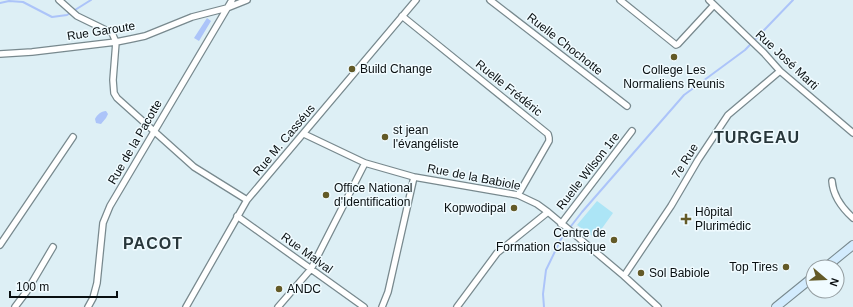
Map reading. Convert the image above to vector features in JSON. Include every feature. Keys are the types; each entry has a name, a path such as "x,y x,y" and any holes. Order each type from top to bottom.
{"street":[{"path":"60,0 78,16 89,23 109,31 114,36 116,42 113,80 114,94 120,101 194,167 247,200"},
{"name":"Rue de la Pacotte","path":"88,307 97,283 103,223 110,206 232,0"},
{"name":"Rue Garoute","path":"0,54 32,52 116,42 145,36 192,17 227,8 247,0"},
{"name":"Rue M. Casséus","path":"186,307 247,200 416,0"},
{"name":"Ruelle Chochotte","path":"490,0 627,106"},
{"path":"620,0 676,45 714,5"},
{"name":"Rue José Marti","path":"709,0 764,53 780,71 853,133"},
{"name":"Ruelle Frédéric","path":"402,16 548,134 550,138 549,141 518,195"},
{"name":"7e Rue","path":"624,276 671,206 698,160 728,115 780,71"},
{"name":"Ruelle Wilson 1re","path":"563,225 632,131"},
{"name":"Rue de la Babiole","path":"304,134 365,163 414,177 518,195 538,204 624,276 658,307"},
{"path":"0,245 73,137"},
{"path":"278,307 311,269 365,163"},
{"path":"382,307 388,292 414,177"},
{"path":"832,181 837,198 853,218"},
{"name":"Ruelle Wilson 1re","path":"457,307 497,253 548,212"},
{"name":"Rue Malval","path":"237,216 364,307"},
{"path":"836,259 853,245"},
{"path":"15,307 28,291 53,247"},
{"path":"776,307 805,283"}],"shaded area":[{"path":"207,18 211,21 199,41 194,38"},
{"path":"106,111 108,114 101,124 96,123 95,119 97,116 101,112"},
{"path":"597,201 613,213 595,238 577,225"}],"waterway":[{"path":"0,3 9,1 23,2 52,17 67,15 91,0"},
{"path":"544,307 543,294 546,270 561,239 582,212 684,95 745,50 793,0"}],"place":[{"name":"College Les Normaliens Reunis","path":"674,57"},
{"name":"Build Change","path":"352,69"},
{"name":"st jean l'évangéliste","path":"385,137"},
{"name":"Office National d'Identification","path":"326,195"},
{"name":"Kopwodipal","path":"514,208"},
{"name":"Hôpital Plurimédic","path":"686,219"},
{"name":"Centre de Formation Classique","path":"614,240"},
{"name":"Top Tires","path":"786,267"},
{"name":"Sol Babiole","path":"641,273"},
{"name":"ANDC","path":"279,289"}],"district":[{"name":"TURGEAU","path":"757,137"},
{"name":"PACOT","path":"153,243"}]}
